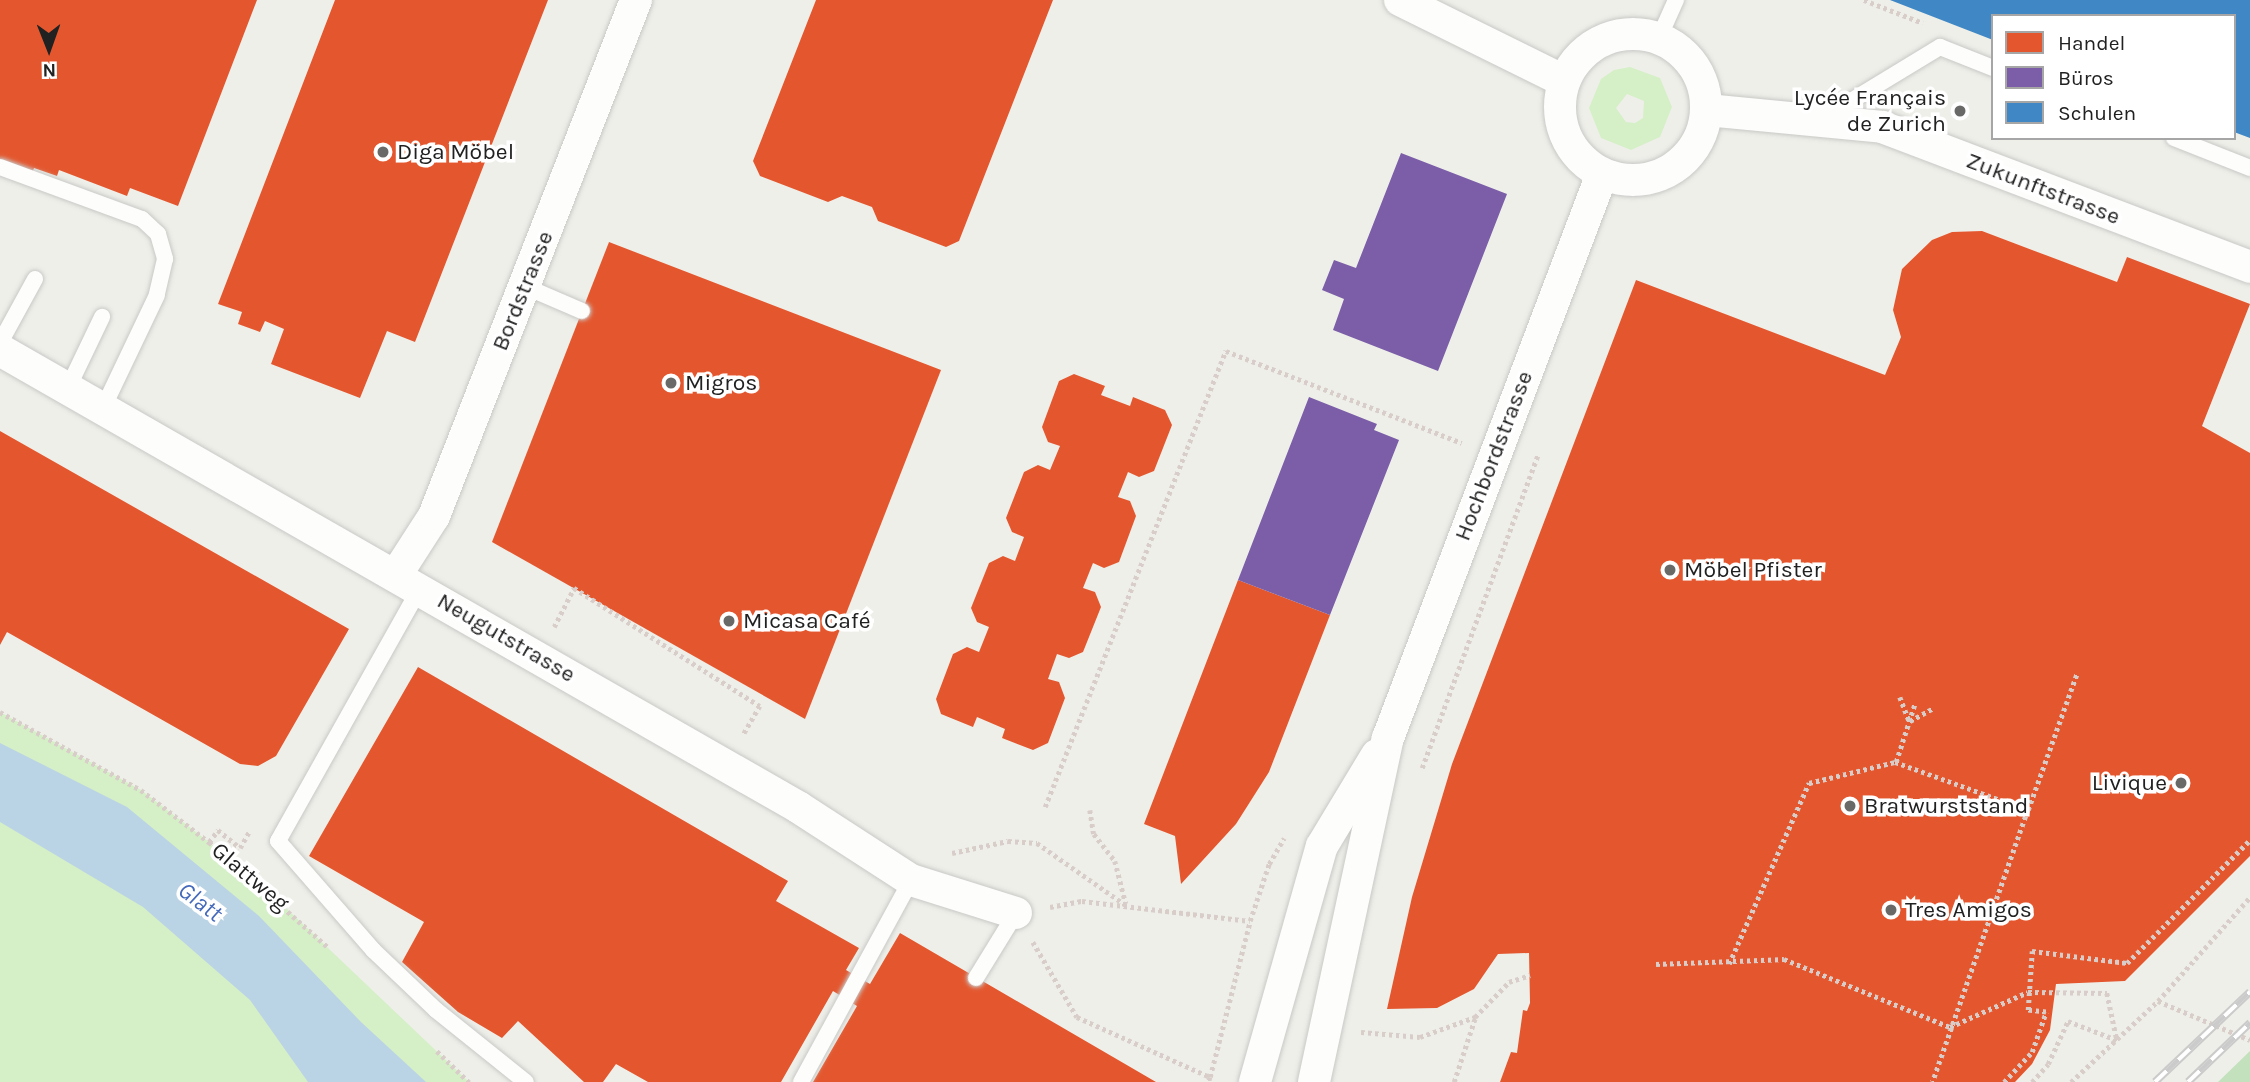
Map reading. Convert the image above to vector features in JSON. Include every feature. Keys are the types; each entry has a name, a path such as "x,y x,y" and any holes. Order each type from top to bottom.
{"street":[{"name":"Bordstrasse","path":"408,582 636,0"},
{"path":"1400,0 1564,81"},
{"path":"1640,34 1659,38 1679,50 1695,67 1704,88 1707,110 1701,135 1688,157 1668,173 1623,181 1602,174 1583,162 1561,124 1564,81 1573,64 1603,40 1640,34"},
{"name":"Zukunftstrasse","path":"1707,110 1882,127 2250,268"},
{"name":"Hochbordstrasse","path":"1314,1082 1388,737 1602,174"},
{"name":"Neugutstrasse","path":"0,350 798,807 911,880 1016,913"},
{"name":"Hochbordstrasse","path":"1255,1082 1322,846 1388,737"}],"lane":[{"path":"1659,38 1676,0"},
{"path":"1821,120 1940,47 1991,67"},
{"path":"2179,140 2250,168"},
{"path":"0,167 142,219 158,234 165,259 157,295 103,408"},
{"path":"0,343 35,279"},
{"path":"524,286 582,311"},
{"path":"68,388 102,317"},
{"path":"408,582 278,841 373,950 436,1010 526,1082"},
{"path":"801,1082 911,880"},
{"path":"976,978 1016,913"}],"path":[{"path":"1045,807 1226,351 1463,443"},
{"path":"552,631 574,589 760,706 740,740"},
{"path":"1933,1082 1950,1027 2077,673"},
{"path":"1900,697 1909,722"},
{"path":"1895,762 1915,703"},
{"path":"1909,722 1932,709"},
{"name":"Glattweg","path":"0,712 141,790 209,842 334,953"},
{"path":"1729,964 1809,783 1895,762 2028,810"},
{"path":"1090,810 1094,834 1115,861 1127,906"},
{"path":"209,842 218,830 240,848"},
{"path":"2004,1082 2032,1052 2046,1013 2028,1010 2032,951 2127,963 2250,840"},
{"path":"1064,858 1127,906"},
{"path":"2071,1082 2158,1001 2250,897"},
{"path":"1209,1082 1210,1077 1077,1017 1016,913 1082,901 1250,921"},
{"path":"1656,964 1729,964 1784,960 1950,1027 2028,992 2107,993 2117,1040"},
{"path":"1328,1024 1353,1031 1420,1037 1475,1017 1509,982 1530,975"},
{"path":"2158,1001 2250,1040"},
{"path":"1454,1082 1475,1017"},
{"path":"2032,1082 2048,1064 2068,1021 2117,1040"},
{"path":"430,1045 469,1082"}],"green space":[{"path":"1630,67 1660,78 1672,107 1660,137 1631,150 1601,138 1589,108 1601,79 1614,70","holes":["1627,94 1644,101 1643,118 1635,123 1626,122 1616,108"]},
{"path":"0,712 141,790 209,842 287,909 469,1082 0,1082"},
{"path":"2250,1051 2250,1082 2218,1082"}],"water":[{"name":"Glatt","path":"0,743 127,807 259,916 361,1022 426,1082 308,1082 250,1000 143,907 0,822"}],"building: Handel":[{"path":"0,0 257,0 178,206 130,188 127,196 59,170 57,176 34,168 30,178 0,166"},
{"name":"Diga Möbel","path":"335,0 548,0 415,342 387,331 360,398 271,364 284,329 265,321 260,332 238,324 242,312 218,304"},
{"path":"816,0 1053,0 959,241 946,247 878,221 872,207 842,196 828,202 760,176 753,161"},
{"path":"1982,231 2117,282 2127,257 2250,304 2202,426 2250,453 2250,856 2125,981 2056,984 2050,1030 2032,1064 2015,1082 1500,1082 1511,1052 1517,1053 1523,1010 1527,1011 1530,1003 1529,953 1498,954 1474,989 1437,1008 1387,1009 1412,897 1452,764 1636,280 1885,375 1901,337 1893,310 1902,269 1932,240 1952,232"},
{"path":"609,242 941,370 805,719 492,542"},
{"path":"1074,374 1105,386 1101,395 1130,406 1133,397 1165,410 1172,425 1154,471 1139,477 1128,472 1118,497 1130,501 1136,516 1119,562 1104,568 1093,563 1083,588 1095,592 1101,607 1083,652 1069,658 1057,654 1048,679 1059,682 1065,698 1048,743 1033,750 1002,738 1005,729 977,717 973,727 941,714 936,699 953,654 967,647 979,652 989,627 977,622 971,608 989,563 1003,556 1015,561 1024,537 1012,532 1006,518 1024,472 1038,465 1050,470 1060,446 1048,442 1042,427 1059,381"},
{"path":"0,431 349,629 276,756 258,766 240,764 7,632 0,645"},
{"path":"1238,580 1330,615 1269,772 1236,824 1181,884 1175,836 1144,824"},
{"path":"418,667 788,881 776,901 859,948 846,970 870,984 900,933 1156,1082 813,1082 857,1006 833,991 781,1082 648,1082 616,1064 603,1082 584,1082 518,1021 502,1038 458,1012 402,962 424,922 309,856"}],"building: Büros":[{"path":"1401,153 1507,194 1438,371 1333,330 1344,299 1322,290 1334,260 1356,268"},
{"path":"1309,397 1377,424 1374,430 1399,440 1330,615 1238,580"}],"building: Schulen":[{"name":"Lycée Français de Zurich","path":"1890,0 2250,0 2250,138 2236,133 2236,14 1991,14 1991,39"}],"railway":[{"path":"2155,1082 2250,992"},
{"path":"2188,1082 2250,1023"}],"place":[{"name":"Lycée Français de Zurich","path":"1960,111"},
{"name":"Diga Möbel","path":"383,152"},
{"name":"Migros","path":"671,383"},
{"name":"Möbel Pfister","path":"1670,570"},
{"name":"Micasa Café","path":"729,621"},
{"name":"Livique","path":"2181,783"},
{"name":"Bratwurststand","path":"1850,806"},
{"name":"Tres Amigos","path":"1891,910"}]}
